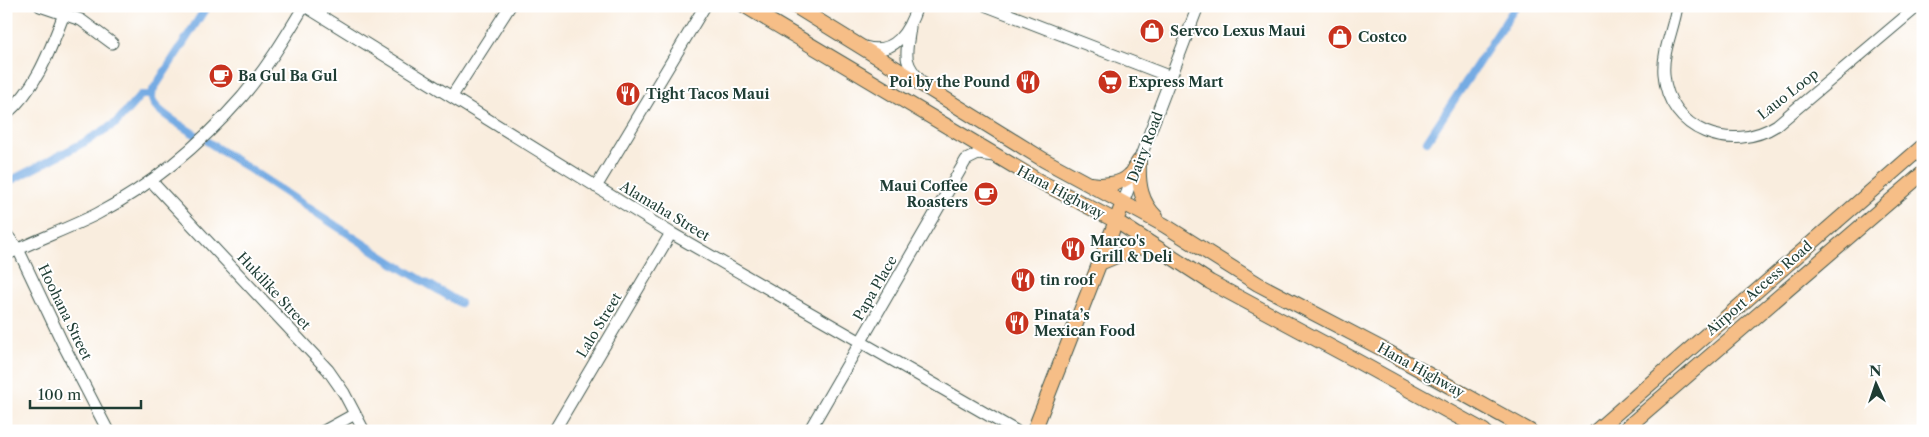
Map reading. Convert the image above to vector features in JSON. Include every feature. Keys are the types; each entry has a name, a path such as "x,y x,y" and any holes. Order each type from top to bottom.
{"main road":[{"name":"Hana Highway","path":"745,6 996,156 1116,222 1218,287 1484,431"},
{"name":"Hana Highway","path":"795,6 1078,179 1164,225 1258,284 1388,352 1530,431"},
{"name":"Airport Access Road","path":"1596,431 1923,146"},
{"path":"1078,179 1094,184 1116,183 1131,175 1139,161"},
{"path":"1139,161 1138,178 1141,196 1148,209 1164,225"},
{"name":"Airport Access Road","path":"1624,430 1923,174"},
{"path":"1034,431 1123,203"},
{"path":"1100,263 1138,247 1153,250 1167,256"},
{"path":"1344,354 1392,389 1467,431"}],"street":[{"path":"40,6 81,20 112,43"},
{"path":"6,255 97,214 151,181 196,145 242,97 279,48 305,6"},
{"name":"Alamaha Street","path":"305,6 671,234 1016,431"},
{"path":"452,96 510,6"},
{"path":"596,187 705,6"},
{"path":"917,6 910,25 906,51 907,62 916,76 926,86"},
{"path":"986,6 1171,77"},
{"name":"Dairy Road","path":"1123,203 1198,6"},
{"name":"Lauo Loop","path":"1677,6 1664,63 1664,76 1667,88 1678,111 1690,123 1704,132 1726,138 1754,136 1777,124 1918,6"},
{"path":"6,114 16,106 40,70 64,14"},
{"path":"861,46 878,50 888,48 899,40 910,25"},
{"path":"954,131 964,144 966,160 978,154 996,156"},
{"name":"Papa Place","path":"809,431 966,160"},
{"name":"Hukilike Street","path":"151,181 328,370 344,393 364,431"},
{"name":"Hoohana Street","path":"6,234 18,249 63,344 108,431"},
{"name":"Lalo Street","path":"554,431 671,234"},
{"path":"324,431 355,414"}],"waterway":[{"path":"196,135 160,111 153,102 152,96 153,90 207,6"},
{"path":"1427,141 1516,6"},
{"path":"6,183 83,143 116,123 141,95 152,95"},
{"path":"208,142 393,263 460,303"}],"place":[{"name":"Servco Lexus Maui","path":"1152,31"},
{"name":"Costco","path":"1340,37"},
{"name":"Ba Gul Ba Gul","path":"221,76"},
{"name":"Poi by the Pound","path":"1028,82"},
{"name":"Express Mart","path":"1110,82"},
{"name":"Tight Tacos Maui","path":"628,94"},
{"name":"Maui Coffee Roasters","path":"986,194"},
{"name":"Marco's Grill & Deli","path":"1073,249"},
{"name":"tin roof","path":"1023,280"},
{"name":"Pinata’s Mexican Food","path":"1017,323"}]}
